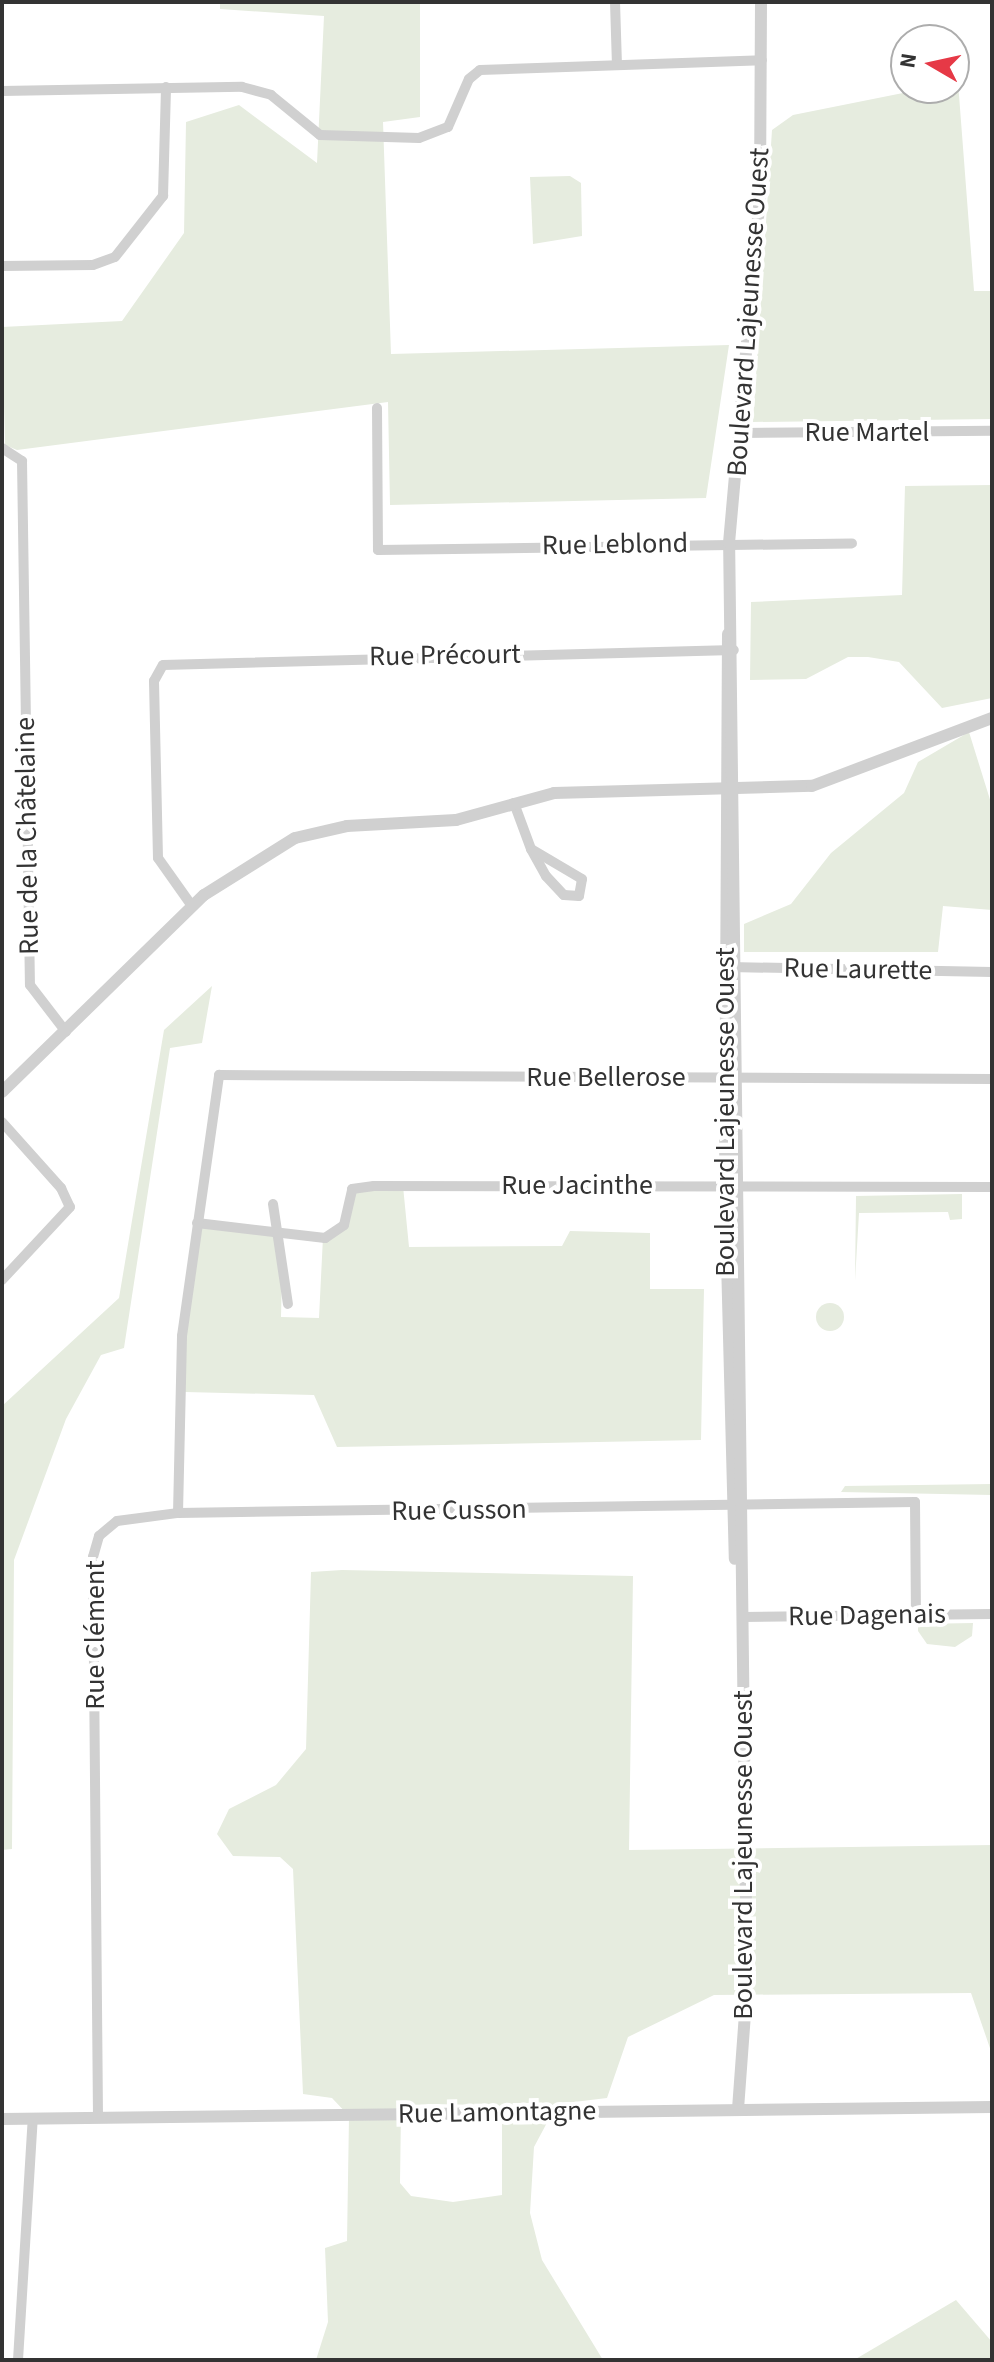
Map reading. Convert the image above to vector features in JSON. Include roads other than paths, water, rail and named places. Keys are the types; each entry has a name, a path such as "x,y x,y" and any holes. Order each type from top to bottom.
{"street":[{"path":"615,2 617,65"},
{"name":"Boulevard Lajeunesse Ouest","path":"738,2109 747,1986 742,1601 735,1508 729,967 729,543 742,433 760,193 761,2"},
{"path":"2,91 166,87 260,91 326,136 419,138 448,127 477,71 762,60"},
{"path":"2,266 93,265 115,257 163,196 166,87"},
{"name":"Rue Leblond","path":"377,408 378,550 852,543"},
{"name":"Rue Martel","path":"742,433 992,431"},
{"name":"Rue de la Châtelaine","path":"2,448 22,461 30,985 66,1032"},
{"name":"Rue Précourt","path":"192,906 158,858 157,669 729,650"},
{"path":"2,1092 192,906 250,860 304,834 456,820 554,793 729,788 835,781 992,718"},
{"path":"514,803 531,849 558,890 579,896 582,879 531,849"},
{"name":"Rue Laurette","path":"729,967 992,972"},
{"name":"Rue Bellerose","path":"197,1223 219,1075 992,1079"},
{"path":"2,1122 61,1188 70,1207 2,1280"},
{"name":"Rue Jacinthe","path":"197,1223 325,1238 344,1225 352,1189 374,1186 992,1186"},
{"path":"273,1204 282,1233 288,1304"},
{"path":"178,1513 182,1336 197,1223"},
{"name":"Rue Cusson","path":"178,1513 735,1508 915,1502 916,1615"},
{"name":"Rue Clément","path":"98,2117 93,1557 99,1536 117,1521 178,1513"},
{"name":"Rue Dagenais","path":"742,1617 992,1614"},
{"name":"Rue Lamontagne","path":"2,2119 992,2107"},
{"path":"18,2360 33,2118"}]}
